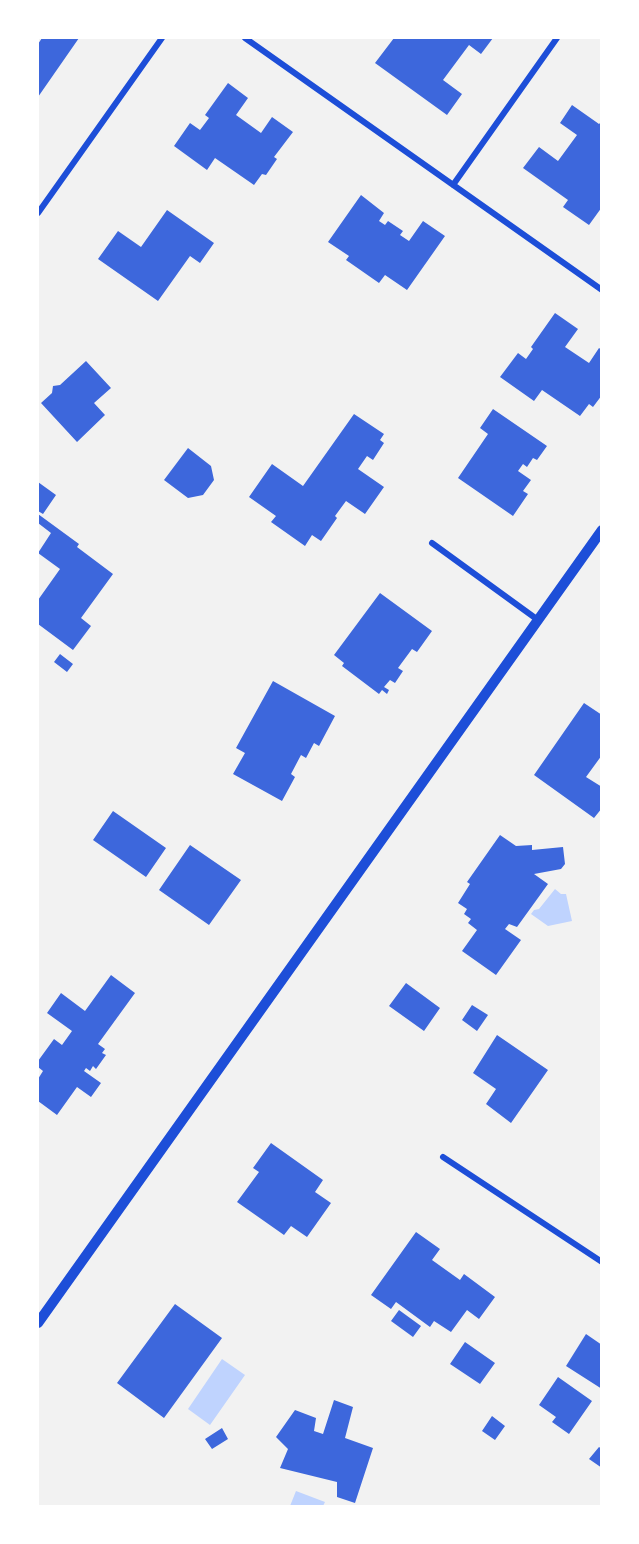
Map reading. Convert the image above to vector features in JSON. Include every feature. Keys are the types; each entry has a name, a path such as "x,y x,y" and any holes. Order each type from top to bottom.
{"street":[{"path":"38,213 162,38"},
{"path":"245,38 602,290"},
{"path":"453,185 557,38"},
{"path":"38,1323 602,530"},
{"path":"432,543 538,620"},
{"path":"443,1157 602,1262"}],"water":[{"path":"555,889 561,894 566,894 572,921 548,926 531,914 534,910 539,909"},
{"path":"222,1359 245,1375 210,1425 188,1409"},
{"path":"296,1491 325,1502 323,1506 290,1506"}],"building":[{"path":"42,38 79,38 38,97 38,44"},
{"path":"394,38 493,38 481,54 469,45 443,80 462,94 447,115 375,63"},
{"path":"228,83 248,98 236,115 261,133 272,117 293,132 274,157 277,159 266,175 262,174 254,185 215,158 207,170 174,146 190,123 200,130 209,118 205,115"},
{"path":"572,105 599,124 602,121 602,207 589,225 563,207 568,200 523,168 539,147 558,161 577,135 560,123"},
{"path":"361,195 384,213 379,221 385,225 388,221 403,231 400,235 409,241 423,221 445,236 407,290 385,275 379,283 346,260 349,256 328,242"},
{"path":"167,210 214,243 200,263 190,256 158,301 98,259 118,231 141,247"},
{"path":"555,313 578,329 565,347 589,363 599,348 602,350 602,395 593,407 589,404 580,416 542,390 534,401 500,377 518,353 526,359 533,349 531,347"},
{"path":"86,361 111,388 94,403 105,415 77,442 41,403 52,393 53,386 60,385"},
{"path":"493,409 547,446 537,460 533,458 527,467 523,464 518,471 531,480 523,491 528,494 513,516 458,478 488,434 480,428"},
{"path":"354,414 384,434 380,440 384,443 373,460 367,456 358,469 384,487 365,514 346,501 321,541 312,535 305,546 271,522 276,516 249,497 272,464 303,486"},
{"path":"188,448 211,466 214,480 203,495 188,498 164,480"},
{"path":"38,482 56,495 43,514 38,511"},
{"path":"38,514 79,544 77,547 113,574 81,618 91,626 73,650 38,624 38,600 60,569 38,553 51,533 38,523"},
{"path":"380,593 432,631 417,652 412,649 398,668 403,671 395,683 390,680 384,687 389,690 387,694 382,690 379,694 342,666 344,663 334,655"},
{"path":"60,654 73,664 67,672 54,662"},
{"path":"273,681 335,716 319,746 314,743 306,758 301,755 291,774 295,777 282,801 233,774 245,753 236,748"},
{"path":"584,703 602,715 602,755 586,777 602,787 602,808 594,818 534,775"},
{"path":"113,811 166,848 146,877 93,840"},
{"path":"500,835 516,846 532,845 532,850 563,847 565,864 561,869 534,874 548,884 517,927 509,924 505,929 521,940 496,975 462,951 477,930 468,923 471,919 464,914 467,909 458,903 470,884 467,882"},
{"path":"190,845 241,880 209,925 159,890"},
{"path":"111,975 135,993 98,1044 105,1049 102,1053 106,1055 96,1069 93,1066 90,1071 86,1068 84,1071 101,1083 91,1097 77,1087 57,1115 38,1101 38,1079 43,1071 38,1067 38,1061 54,1039 62,1045 72,1031 47,1013 61,993 85,1011"},
{"path":"406,983 440,1008 424,1031 389,1006"},
{"path":"472,1005 488,1015 477,1031 462,1020"},
{"path":"497,1035 548,1070 511,1123 486,1104 496,1089 473,1073"},
{"path":"271,1143 323,1180 315,1192 331,1203 307,1237 291,1226 284,1235 237,1202 259,1172 253,1168"},
{"path":"416,1232 440,1249 432,1260 460,1280 464,1274 495,1297 479,1319 467,1310 451,1332 434,1321 430,1327 396,1302 391,1309 371,1295"},
{"path":"175,1304 222,1338 164,1418 117,1383"},
{"path":"399,1310 421,1326 413,1337 391,1321"},
{"path":"586,1334 602,1345 602,1389 566,1366"},
{"path":"465,1342 495,1363 480,1384 450,1364"},
{"path":"558,1377 592,1401 569,1434 552,1422 556,1417 539,1405"},
{"path":"334,1400 353,1407 345,1438 373,1448 355,1503 337,1497 337,1482 280,1468 288,1449 276,1437 295,1410 316,1418 314,1431 323,1434"},
{"path":"492,1416 505,1426 495,1440 482,1431"},
{"path":"222,1428 228,1439 212,1449 205,1439"},
{"path":"599,1447 602,1449 602,1468 589,1459"}]}
